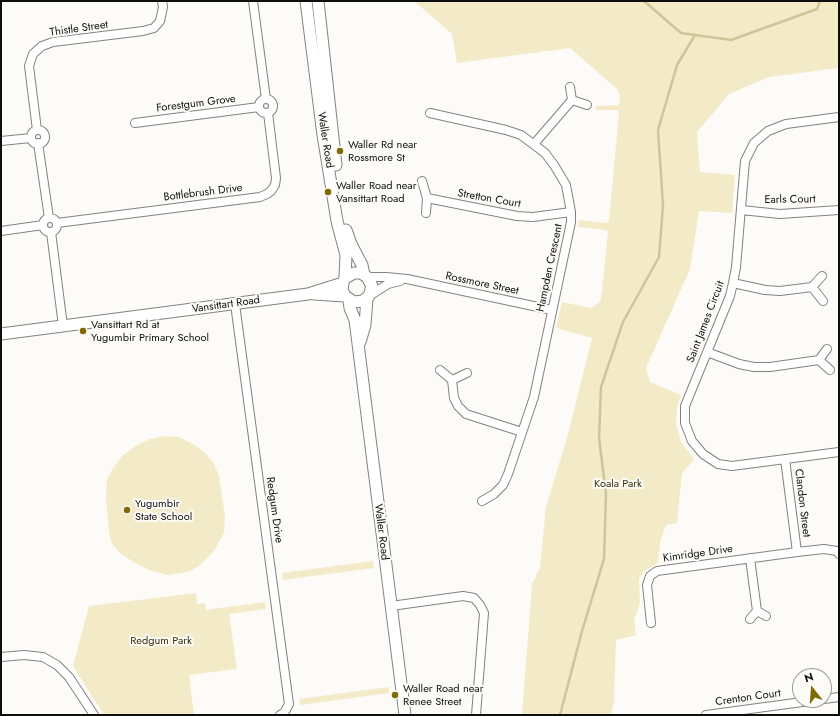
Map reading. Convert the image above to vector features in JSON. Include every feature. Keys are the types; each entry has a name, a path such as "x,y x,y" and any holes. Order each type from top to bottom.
{"street":[{"name":"Thistle Street","path":"37,130 29,66 33,54 42,46 53,42 143,31 154,28 160,21 163,7 162,1"},
{"path":"253,1 266,99"},
{"name":"Waller Road","path":"306,1 316,40 342,218 351,244 372,286 368,297 365,326 358,348"},
{"name":"Waller Road","path":"318,1 316,40 323,135 337,221 346,255 342,290 347,298 355,320 405,715"},
{"path":"534,144 572,100 570,87"},
{"path":"266,99 270,100 273,104 273,109 268,113 261,111 259,107 261,101 266,99"},
{"path":"572,100 587,105"},
{"name":"Forestgum Grove","path":"135,123 259,107"},
{"name":"Bottlebrush Drive","path":"57,223 260,197 267,194 275,185 276,178 268,113"},
{"name":"Hampden Crescent","path":"430,113 506,130 521,135 534,144 545,153 566,185 571,212 571,222 534,397 503,485 494,494 482,501"},
{"name":"Saint James Circuit","path":"839,117 786,124 768,131 754,142 745,161 733,283 730,296 685,406 685,422 692,441 703,454 718,464 732,466 839,452"},
{"path":"37,130 42,131 45,136 44,141 38,143 34,142 31,138 32,133 37,130"},
{"path":"1,141 31,138"},
{"path":"38,143 49,218"},
{"path":"422,181 427,198 426,213"},
{"name":"Stretton Court","path":"427,198 517,216 533,217 571,212"},
{"name":"Earls Court","path":"741,210 780,214 839,210"},
{"path":"49,218 53,218 57,223 57,228 51,232"},
{"path":"43,225 45,220 49,218"},
{"path":"43,225 46,231 51,232"},
{"path":"1,231 43,225"},
{"path":"51,232 64,326"},
{"path":"344,280 354,273 366,276"},
{"name":"Rossmore Street","path":"366,276 407,279 552,310"},
{"path":"733,283 765,290 780,291 812,287 822,276"},
{"name":"Rossmore Street","path":"368,297 388,284 407,279"},
{"name":"Vansittart Road","path":"1,334 308,294 344,280"},
{"path":"812,287 823,301"},
{"name":"Vansittart Road","path":"308,294 347,298"},
{"path":"347,298 359,302 368,297"},
{"name":"Redgum Drive","path":"235,304 289,704 284,713 280,715"},
{"path":"707,352 739,364 754,367 770,367 819,360 827,349"},
{"path":"819,360 830,370"},
{"path":"440,370 452,380 454,398 458,406 466,414 522,432"},
{"path":"452,380 467,372"},
{"name":"Clandon Street","path":"785,459 797,552 824,549 837,551 839,554"},
{"name":"Kimridge Drive","path":"651,623 647,585 650,576 658,571 797,552"},
{"path":"750,558 757,611 750,619"},
{"path":"391,606 464,596 474,598 480,605 484,613 476,715"},
{"path":"757,611 766,616"},
{"path":"1,657 24,654 43,657 57,665 69,677 94,715"},
{"name":"Crenton Court","path":"706,715 792,703"}],"green space":[{"name":"Koala Park","path":"414,1 839,1 839,68 769,77 729,94 697,132 700,172 735,175 732,213 699,211 690,269 646,368 650,382 681,395 677,407 676,424 681,442 694,459 682,474 677,523 666,525 660,542 658,563 644,571 639,579 640,603 634,620 636,635 616,640 614,702 611,715 522,715 532,585 540,567 546,507 568,434 592,338 556,328 562,302 591,308 600,302 608,232 606,230 578,227 579,220 607,223 609,220 619,113 618,110 596,110 596,106 619,105 620,96 617,89 570,48 457,63 452,34"},
{"path":"164,436 178,437 193,444 205,453 213,462 219,476 225,516 224,533 214,551 199,566 188,572 168,575 149,570 135,563 121,554 112,544 109,532 106,498 107,480 113,468 122,456 137,445 150,439"},
{"path":"373,561 374,568 283,580 282,573"},
{"name":"Redgum Park","path":"196,593 197,604 205,603 206,610 265,602 266,609 229,614 237,669 189,675 194,715 105,715 73,666 89,606"},
{"path":"389,687 389,693 300,705 299,699"}],"waterway":[{"path":"644,1 681,33 731,40 817,9 820,1"},
{"path":"560,715 582,631 604,559 606,494 599,438 601,387 623,322 659,257 663,205 658,130 677,65 695,35"}],"place":[{"name":"Waller Rd near Rossmore St","path":"340,151"},
{"name":"Waller Road near Vansittart Road","path":"328,192"},
{"name":"Vansittart Rd at Yugumbir Primary School","path":"83,331"},
{"name":"Yugumbir State School","path":"127,510"},
{"name":"Waller Road near Renee Street","path":"395,695"}]}
